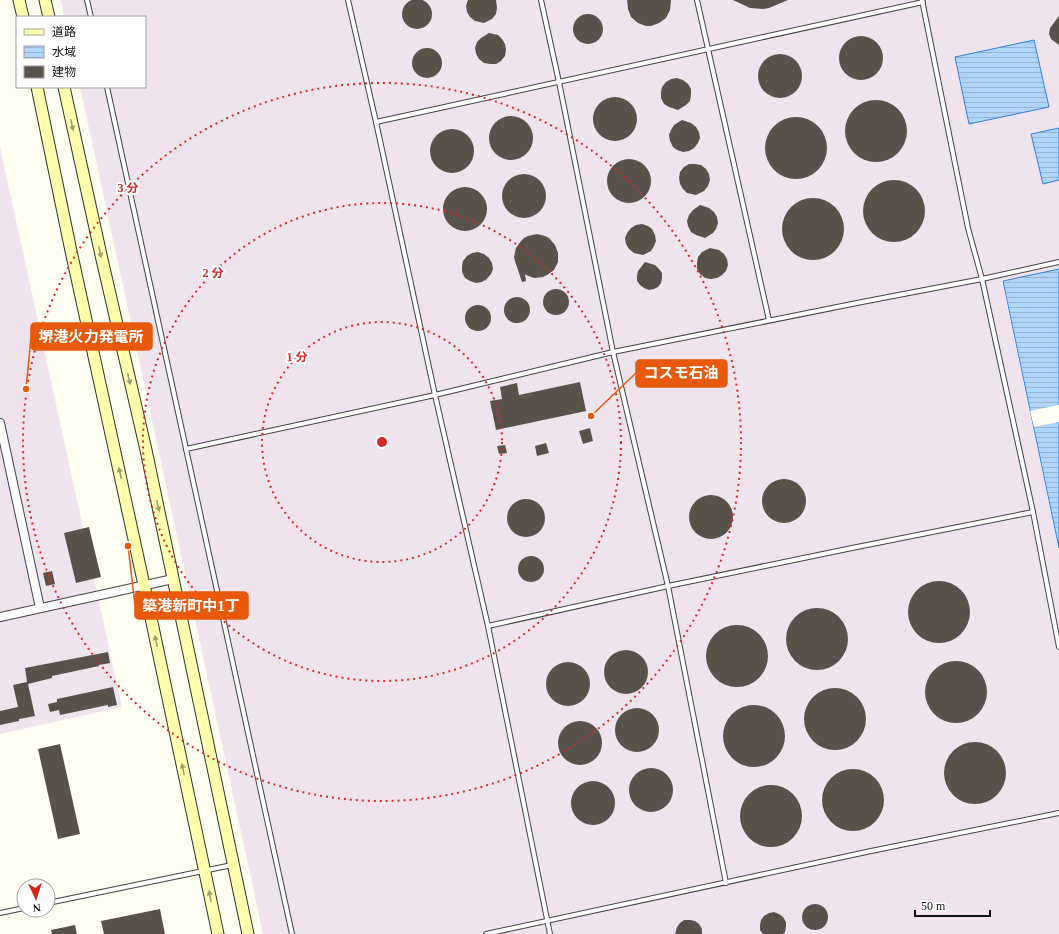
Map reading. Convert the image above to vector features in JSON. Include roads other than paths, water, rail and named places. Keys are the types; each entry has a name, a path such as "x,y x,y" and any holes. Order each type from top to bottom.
{"street":[{"path":"19,0 23,16"},
{"path":"45,0 49,16"},
{"path":"37,88 218,934"},
{"path":"64,88 146,450 248,934"},
{"path":"0,423 40,608"},
{"path":"0,617 173,579"}],"lane":[{"path":"88,0 91,16"},
{"path":"348,0 435,395 488,626 550,934"},
{"path":"541,0 559,82 613,352 668,586 726,883"},
{"path":"696,0 768,320"},
{"path":"376,122 922,1 968,228 982,279 1033,512 1059,647"},
{"path":"106,88 292,934"},
{"path":"186,449 435,395 613,352 768,320 982,279 1059,262"},
{"path":"488,626 668,586 1033,512"},
{"path":"486,934 871,851 1059,813"},
{"path":"56,902 233,865"},
{"path":"0,913 16,910"}],"water":[{"path":"1034,40 1049,107 969,124 955,57"},
{"path":"1059,128 1059,180 1043,184 1031,134"},
{"path":"1059,269 1059,548 1003,281"}],"place":[{"name":"堺港火力発電所","path":"26,389"},
{"name":"コスモ石油","path":"591,416"},
{"name":"築港新町中1丁","path":"128,546"}]}
